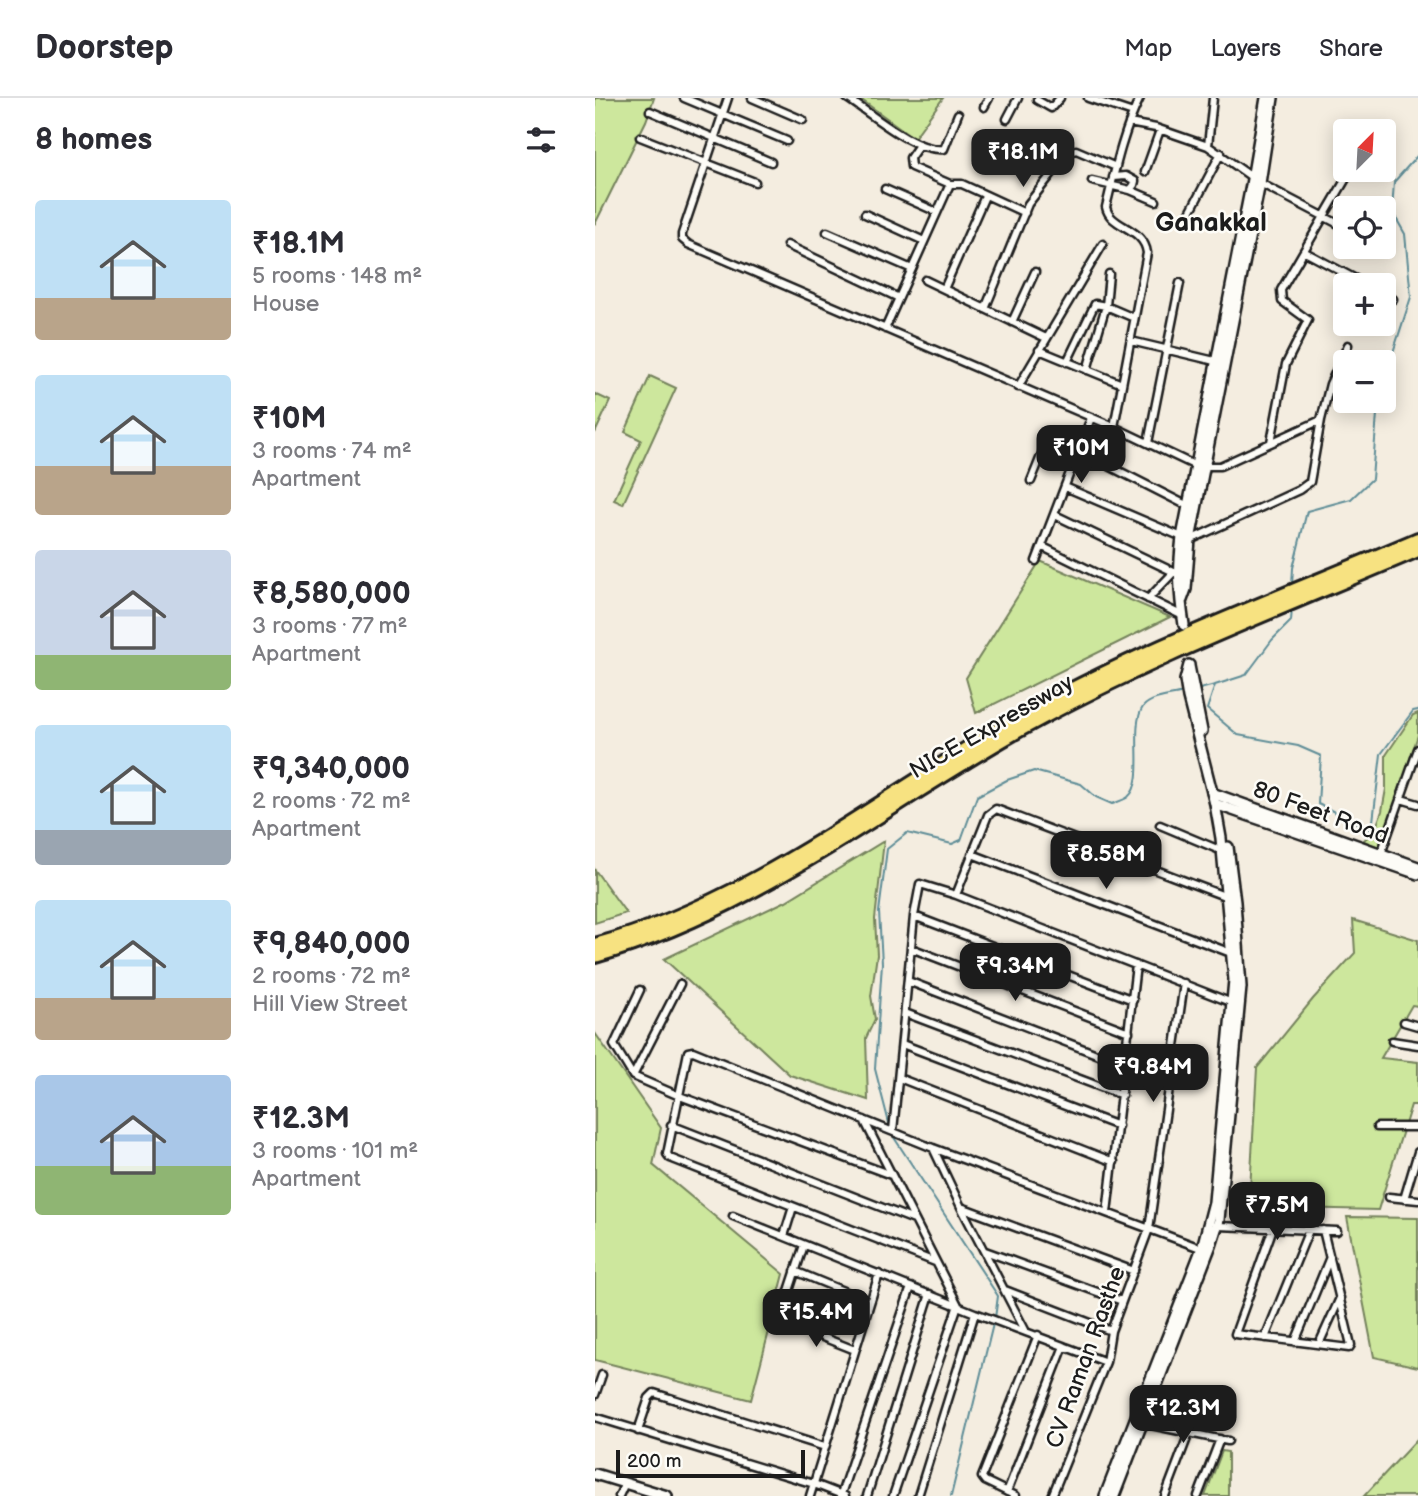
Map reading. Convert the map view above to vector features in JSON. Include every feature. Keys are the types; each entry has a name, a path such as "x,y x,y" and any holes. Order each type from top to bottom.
{"highway":[{"name":"NICE Expressway","path":"1304,594 1418,539"},
{"name":"NICE Expressway","path":"595,944 699,906 749,882 1014,721 1103,675 1418,550"},
{"name":"NICE Expressway","path":"595,956 702,916 755,890 1020,730 1076,700 1285,602"}],"main road":[{"path":"1256,181 1266,98"},
{"path":"1183,620 1176,573 1201,466 1273,98"},
{"path":"1182,600 1186,589 1188,506 1201,466"},
{"path":"1189,680 1216,799 1235,902 1241,980 1214,1202 1205,1250"},
{"path":"1114,1496 1139,1422 1205,1250 1218,1226 1236,1004 1216,799"},
{"name":"80 Feet Road","path":"1216,799 1418,867"},
{"name":"80 Feet Road","path":"1216,799 1418,874"},
{"path":"1105,1496 1139,1422"},
{"path":"595,1474 667,1496"}],"street":[{"path":"684,98 787,141"},
{"path":"728,98 682,234 685,242 1201,466 1220,466 1321,420"},
{"path":"752,98 803,120"},
{"path":"847,98 919,145 935,149 944,149 958,114"},
{"path":"984,107 989,98"},
{"path":"1007,119 1017,98"},
{"path":"1037,100 1051,108 1060,98"},
{"path":"1088,98 1133,113"},
{"path":"1114,427 1147,248 1138,235 1107,214 1107,207 1129,123 1140,98"},
{"path":"1208,146 1213,98"},
{"path":"650,111 771,162"},
{"path":"1129,123 1208,146 1256,181 1333,221"},
{"path":"1145,172 1160,130"},
{"path":"640,137 755,182"},
{"path":"919,145 910,158 911,167 950,184 962,184 1025,213"},
{"path":"985,309 1025,213 1035,195 1072,150 1116,167"},
{"path":"1188,216 1220,153"},
{"path":"1113,177 1126,176 1135,181 1130,190"},
{"path":"1092,181 1130,190 1156,201"},
{"path":"1271,442 1286,365 1308,320 1282,301 1281,290 1344,182"},
{"path":"885,329 950,184"},
{"path":"885,189 937,212"},
{"path":"944,289 985,196"},
{"path":"865,214 924,241"},
{"path":"827,232 912,269"},
{"path":"1019,387 1103,244"},
{"path":"787,245 899,298"},
{"path":"1305,252 1344,273"},
{"path":"1012,322 1035,272"},
{"path":"1087,370 1106,306 1109,274"},
{"path":"925,280 1046,338"},
{"path":"1148,443 1180,283"},
{"path":"1067,362 1093,307 1097,304 1134,318"},
{"path":"1131,341 1221,362"},
{"path":"1065,487 1186,539 1299,490 1310,482 1329,384 1348,345"},
{"path":"1039,350 1122,384"},
{"path":"1036,562 1091,418"},
{"path":"1031,481 1050,438 1080,450 1188,506"},
{"path":"1055,515 1176,573 1148,599"},
{"path":"1043,547 1148,599 1183,620"},
{"path":"1381,855 1417,754"},
{"path":"1401,799 1418,804"},
{"path":"956,895 989,813 996,809 1227,897"},
{"path":"1160,825 1222,851"},
{"path":"972,854 1231,953"},
{"path":"893,1131 914,916 920,884 956,895 1236,1004"},
{"path":"914,916 1133,1000"},
{"path":"911,948 1129,1032"},
{"path":"1107,1213 1136,965"},
{"path":"908,981 1125,1065"},
{"name":"CV Raman Rasthe","path":"1052,1496 1106,1362 1111,1331 1149,1229 1184,983"},
{"path":"633,1076 680,984"},
{"path":"640,990 614,1045 633,1076 892,1175"},
{"path":"905,1013 1122,1095"},
{"path":"1404,1022 1418,1026"},
{"path":"1392,1041 1418,1045"},
{"path":"902,1044 1118,1126"},
{"path":"935,1262 670,1158 667,1154 671,1125 687,1053 693,1051 933,1148 1205,1250"},
{"path":"899,1078 1114,1162"},
{"path":"864,1119 958,1305 893,1496"},
{"path":"671,1125 914,1220"},
{"path":"1377,1127 1418,1127"},
{"path":"933,1148 1025,1331"},
{"path":"1404,1199 1418,1152"},
{"path":"1389,1197 1418,1200"},
{"path":"784,1236 793,1207"},
{"path":"961,1207 1134,1272"},
{"path":"733,1216 1106,1362"},
{"path":"1218,1226 1337,1231"},
{"path":"1273,1228 1235,1333 1295,1342 1351,1346 1323,1230"},
{"path":"1265,1338 1309,1230"},
{"path":"804,1245 788,1294 863,1325"},
{"path":"985,1251 1122,1301"},
{"path":"1295,1342 1330,1257"},
{"path":"795,1272 870,1302"},
{"path":"810,1496 879,1274"},
{"path":"595,1417 843,1495 911,1287"},
{"path":"1005,1290 1111,1331"},
{"path":"867,1496 930,1294"},
{"path":"1319,1344 1340,1297"},
{"path":"918,1496 975,1312"},
{"path":"787,1323 855,1350"},
{"path":"1016,1496 982,1477 1038,1335"},
{"path":"1007,1492 1064,1346"},
{"path":"595,1395 603,1375"},
{"path":"638,1431 649,1398 654,1393 825,1447"},
{"path":"1139,1422 1229,1441"},
{"path":"1165,1496 1189,1433"},
{"path":"1198,1496 1220,1439"},
{"path":"619,1496 625,1483"}],"green space":[{"path":"595,98 654,98 646,121 595,224"},
{"path":"859,98 943,98 914,138"},
{"path":"650,376 676,388 623,504 614,500 641,440 625,432"},
{"path":"595,394 610,401 595,433"},
{"path":"1040,561 1170,617 976,713 966,678"},
{"path":"1418,713 1418,735 1381,848 1363,841 1375,830 1382,811 1386,789 1386,755 1413,715"},
{"path":"884,841 875,919 877,955 871,996 875,1019 866,1038 868,1100 790,1075 664,959 786,901"},
{"path":"595,870 626,913 595,923"},
{"path":"1353,920 1418,940 1418,1006 1412,1005 1381,1058 1418,1062 1418,1105 1411,1105 1378,1210 1249,1207 1257,1068 1313,999 1355,953"},
{"path":"595,1033 661,1128 653,1165 784,1274 751,1400 595,1360"},
{"path":"1347,1217 1418,1218 1418,1367 1374,1357"},
{"path":"1418,1438 1418,1496 1364,1496"},
{"path":"1222,1451 1228,1452 1228,1496 1205,1496"}],"waterway":[{"path":"1394,350 1411,297 1405,234 1392,211 1394,182 1418,155"},
{"path":"1292,585 1293,568 1307,511 1351,499 1372,479 1377,413"},
{"path":"1292,608 1291,621 1272,640 1246,675 1215,685 1207,709 1238,735 1298,746 1321,756 1318,804 1372,830 1381,754 1413,711 1418,710"},
{"path":"1196,690 1215,685"},
{"path":"890,1127 875,1069 882,963 879,912 887,849 907,833 952,844 961,840 977,796 1007,780 1034,771 1081,784 1096,797 1112,804 1125,799 1134,789 1136,779 1137,727 1143,707 1156,699 1184,693"},
{"path":"893,1136 998,1296 995,1318"},
{"path":"951,1496 993,1324"}],"district":[{"name":"Ganakkal","path":"1211,222"}]}
